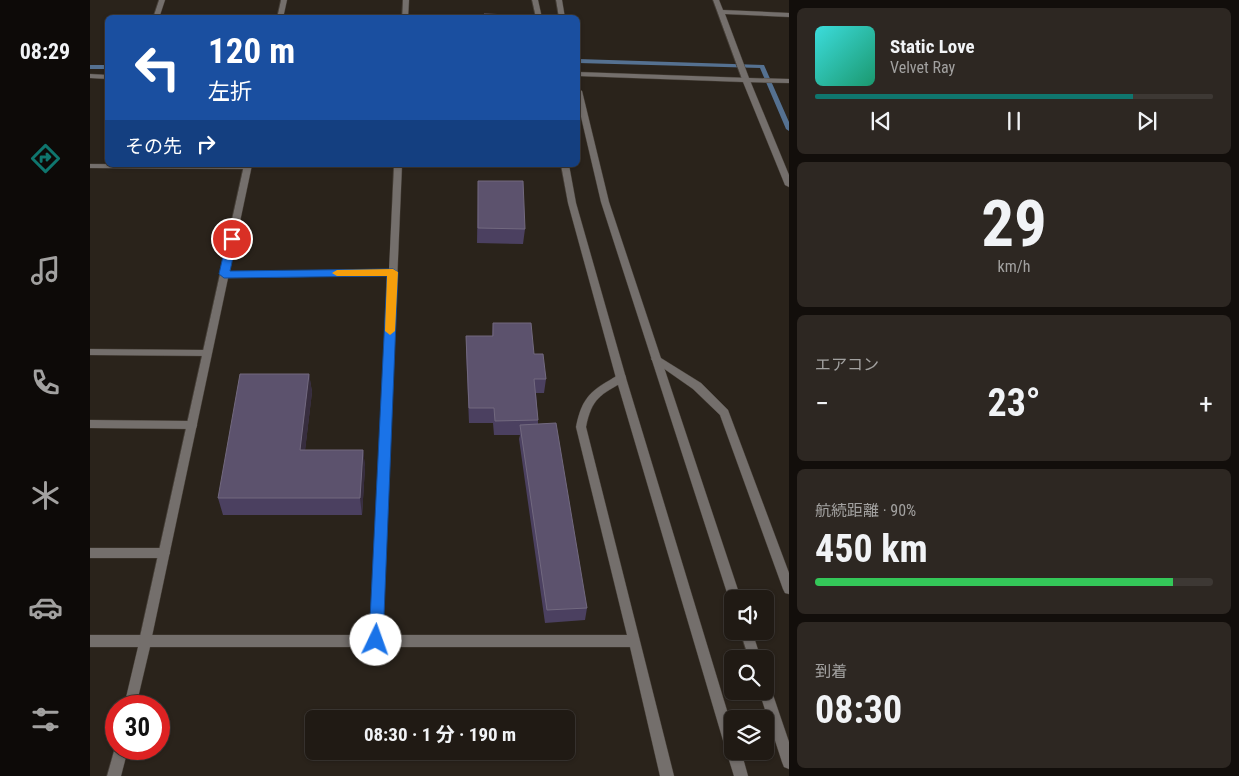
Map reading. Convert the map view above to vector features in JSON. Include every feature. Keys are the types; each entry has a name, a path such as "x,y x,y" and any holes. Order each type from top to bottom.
{"street":[{"path":"157,15 162,0"},
{"path":"281,15 284,0"},
{"path":"405,15 406,0"},
{"path":"535,0 538,15"},
{"path":"559,0 562,15"},
{"path":"716,0 789,185"},
{"path":"721,12 789,15"},
{"path":"580,74 789,81"},
{"path":"90,76 105,77"},
{"path":"580,99 605,202 732,590"},
{"path":"90,166 105,166"},
{"path":"133,695 248,167"},
{"path":"376,640 398,167"},
{"path":"565,167 572,203 621,378 724,720"},
{"path":"224,274 393,272"},
{"path":"90,352 207,353"},
{"path":"656,359 697,386 724,413 789,589"},
{"path":"621,378 596,392 584,407 581,427 667,776"},
{"path":"90,424 192,425"},
{"path":"90,553 164,553"},
{"path":"90,642 635,641"},
{"path":"769,700 789,762"},
{"path":"114,776 118,760"},
{"path":"737,760 741,776"}],"building":[{"path":"478,181 523,181 525,229 478,228"},
{"path":"493,323 531,323 534,354 543,354 546,379 534,379 538,420 495,421 494,408 469,408 466,336 493,336"},
{"path":"240,374 309,374 300,450 363,450 360,498 218,498"},
{"path":"556,423 587,608 547,610 520,425"}],"waterway":[{"path":"580,61 762,66 789,129"},
{"path":"90,67 105,67"}],"slow traffic":[{"path":"337,273 393,272 390,331"}],"route":[{"path":"232,239 224,274 393,272 376,640"}]}
